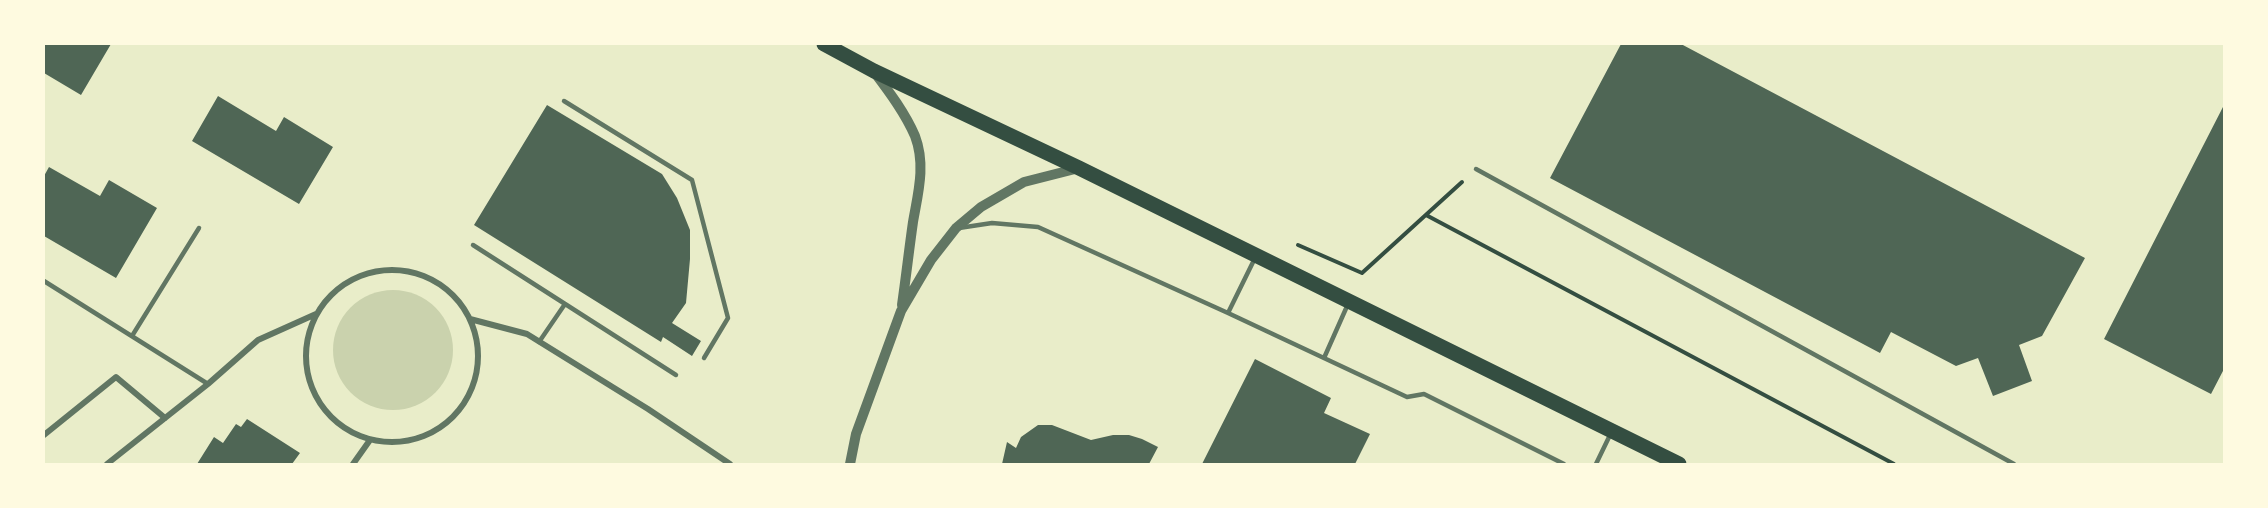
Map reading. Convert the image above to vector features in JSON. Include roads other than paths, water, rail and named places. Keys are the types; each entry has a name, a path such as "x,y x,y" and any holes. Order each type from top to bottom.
{"main road":[{"path":"824,44 874,71 1079,168 1679,465"}],"street":[{"path":"874,71 901,108 915,137 921,160 920,188 901,311"},
{"path":"850,465 856,434 901,311 931,260 956,228 981,207 1024,182 1079,168"},
{"path":"405,270 428,277 453,294 470,318 476,334 478,364 470,393 460,410 438,430 400,442 370,440 345,428 323,408 309,381 306,363 309,333 316,314 331,294 347,282 375,271 405,270"},
{"path":"107,465 208,384 258,340 316,314"},
{"path":"470,318 527,334 730,465"},
{"path":"44,435 116,377 165,418"},
{"path":"353,465 370,440"}],"lane":[{"path":"564,101 692,180 728,318 704,358"},
{"path":"1476,169 2014,465"},
{"path":"956,228 992,223 1038,226 1407,397 1425,394 1564,465"},
{"path":"132,336 199,228"},
{"path":"473,245 676,375"},
{"path":"1228,313 1256,255"},
{"path":"44,280 208,384"},
{"path":"1324,358 1349,301"},
{"path":"539,342 565,304"},
{"path":"1596,465 1612,431"}]}
